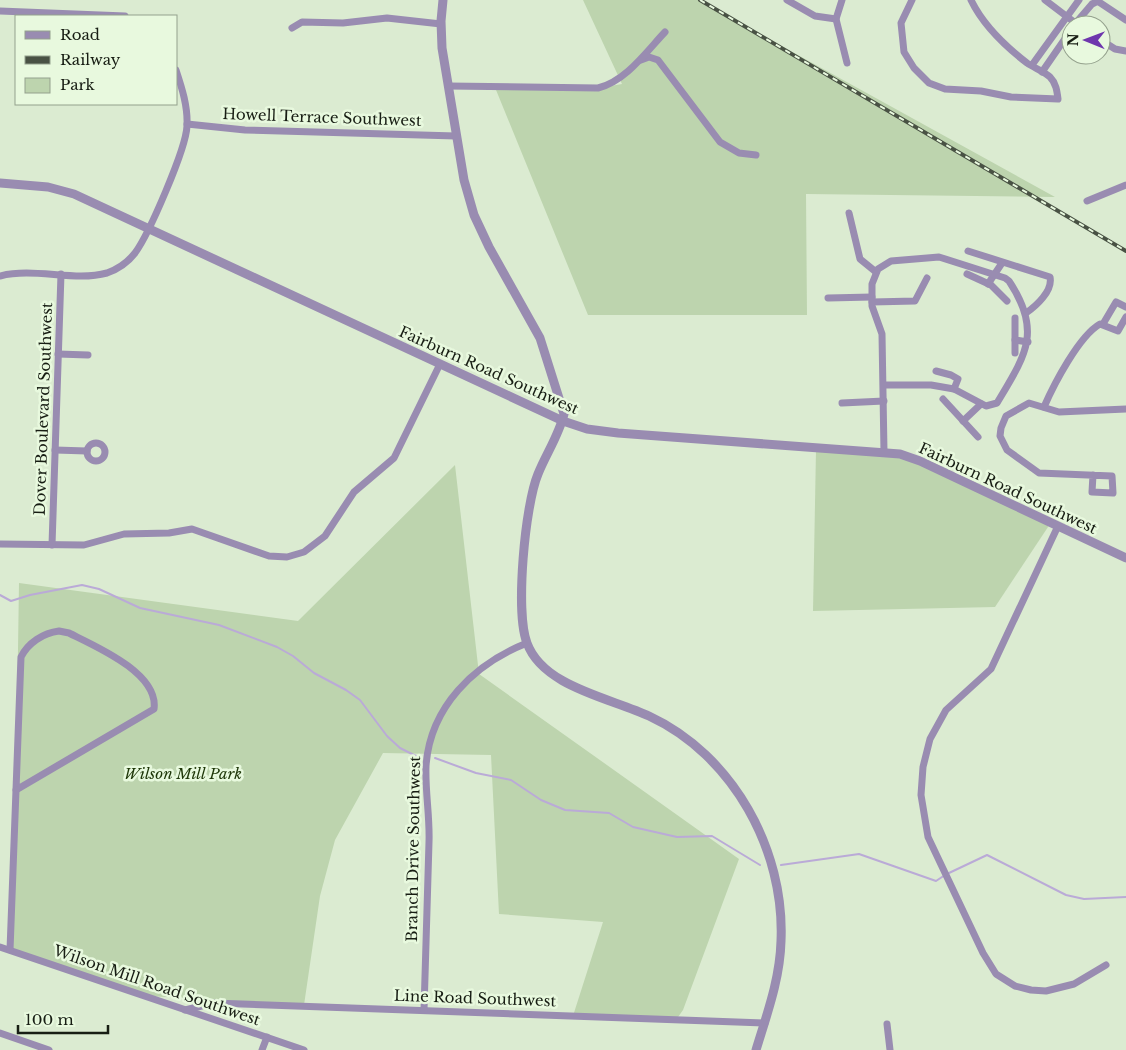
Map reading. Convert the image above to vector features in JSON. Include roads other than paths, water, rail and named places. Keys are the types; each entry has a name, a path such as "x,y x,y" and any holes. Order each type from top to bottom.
{"street":[{"path":"443,0 442,48 464,180 474,214 489,247 540,338 564,406 563,421 538,474 528,511 522,618 527,643 538,662 556,677 649,716 684,736 713,763 746,805 768,852 777,884 781,914 779,966 756,1050"},
{"path":"787,0 815,16 836,19"},
{"path":"842,0 836,19 847,63"},
{"path":"912,0 902,23 904,52 914,68 929,83 945,89 981,91 1011,97 1058,99 1056,87 1050,77 1032,65 992,32 981,19 971,0"},
{"path":"1045,0 1067,15"},
{"path":"1069,15 1079,0"},
{"path":"1083,15 1097,1 1126,20"},
{"path":"0,11 100,15"},
{"path":"292,28 302,22 343,23 387,18 441,24"},
{"path":"1032,65 1061,26"},
{"path":"448,86 598,88 614,82 638,61 665,32"},
{"path":"1042,72 1061,44"},
{"path":"1111,46 1126,51"},
{"path":"638,61 649,57 658,60 720,142 739,153 756,156"},
{"path":"0,276 17,273 96,275 117,268 135,253 182,150 187,124 183,90 178,76"},
{"name":"Howell Terrace Southwest","path":"187,124 245,130 456,136"},
{"name":"Fairburn Road Southwest","path":"0,183 48,187 74,194 563,421 588,429 618,434 884,452 920,461 1126,558"},
{"path":"1087,201 1126,185"},
{"path":"849,213 860,260 876,272"},
{"path":"968,251 1002,263 1009,262 1051,279 1037,306 1026,313"},
{"path":"884,385 931,385 954,389 981,404 992,406 997,403 1025,353 1028,342 1026,313 1020,298 1009,281 994,274 939,257 891,261 882,265 876,272 872,284 872,299 874,316 882,334 884,452"},
{"path":"988,284 1002,263"},
{"name":"Dover Boulevard Southwest","path":"52,545 61,274"},
{"path":"967,274 988,284 1007,301"},
{"path":"828,298 915,301 927,278"},
{"path":"1103,324 1116,302 1126,307"},
{"path":"1044,407 1054,384 1090,329 1103,324 1118,330 1126,317"},
{"path":"1015,318 1015,352"},
{"path":"1015,340 1028,342"},
{"path":"58,354 88,355"},
{"path":"0,544 84,545 124,534 170,533 192,529 269,556 287,557 304,552 325,536 354,492 384,469 394,458 440,364"},
{"path":"936,371 951,375 958,380 954,389"},
{"path":"943,399 978,437"},
{"path":"842,403 884,401"},
{"path":"1093,475 1039,473 1007,450 1000,436 1006,416 1029,403 1059,412 1126,409"},
{"path":"963,421 981,404"},
{"path":"55,450 87,451"},
{"path":"1058,526 991,669 946,710 930,739 923,767 921,795 928,837 983,953 996,974 1015,986 1046,991 1074,984 1106,966"},
{"path":"10,950 16,790 21,657 25,649 50,632 68,633 124,663 144,680 154,695 154,709 16,790"},
{"name":"Branch Drive Southwest","path":"424,1010 429,833 426,768 430,739 443,709 462,684 496,659 527,643"},
{"name":"Wilson Mill Road Southwest","path":"0,947 304,1050"},
{"name":"Line Road Southwest","path":"186,1010 214,1003 764,1023"},
{"path":"887,1024 890,1050"},
{"path":"0,1034 49,1050"},
{"path":"262,1050 267,1037"}],"waterway":[{"path":"0,595 11,601 30,595 82,585 99,589 140,608 219,625 277,647 293,656 314,673 346,690 360,700 387,736 400,748 416,756"},
{"path":"435,758 476,773 511,780 541,800 565,810 609,813 633,827 677,837 712,836 760,865"},
{"path":"781,865 859,854 936,881 945,875"},
{"path":"949,873 987,855 1066,895 1084,899 1126,897"}],"railway":[{"path":"700,0 1126,251"}],"park label":[{"name":"Wilson Mill Park","path":"183,773"}]}
